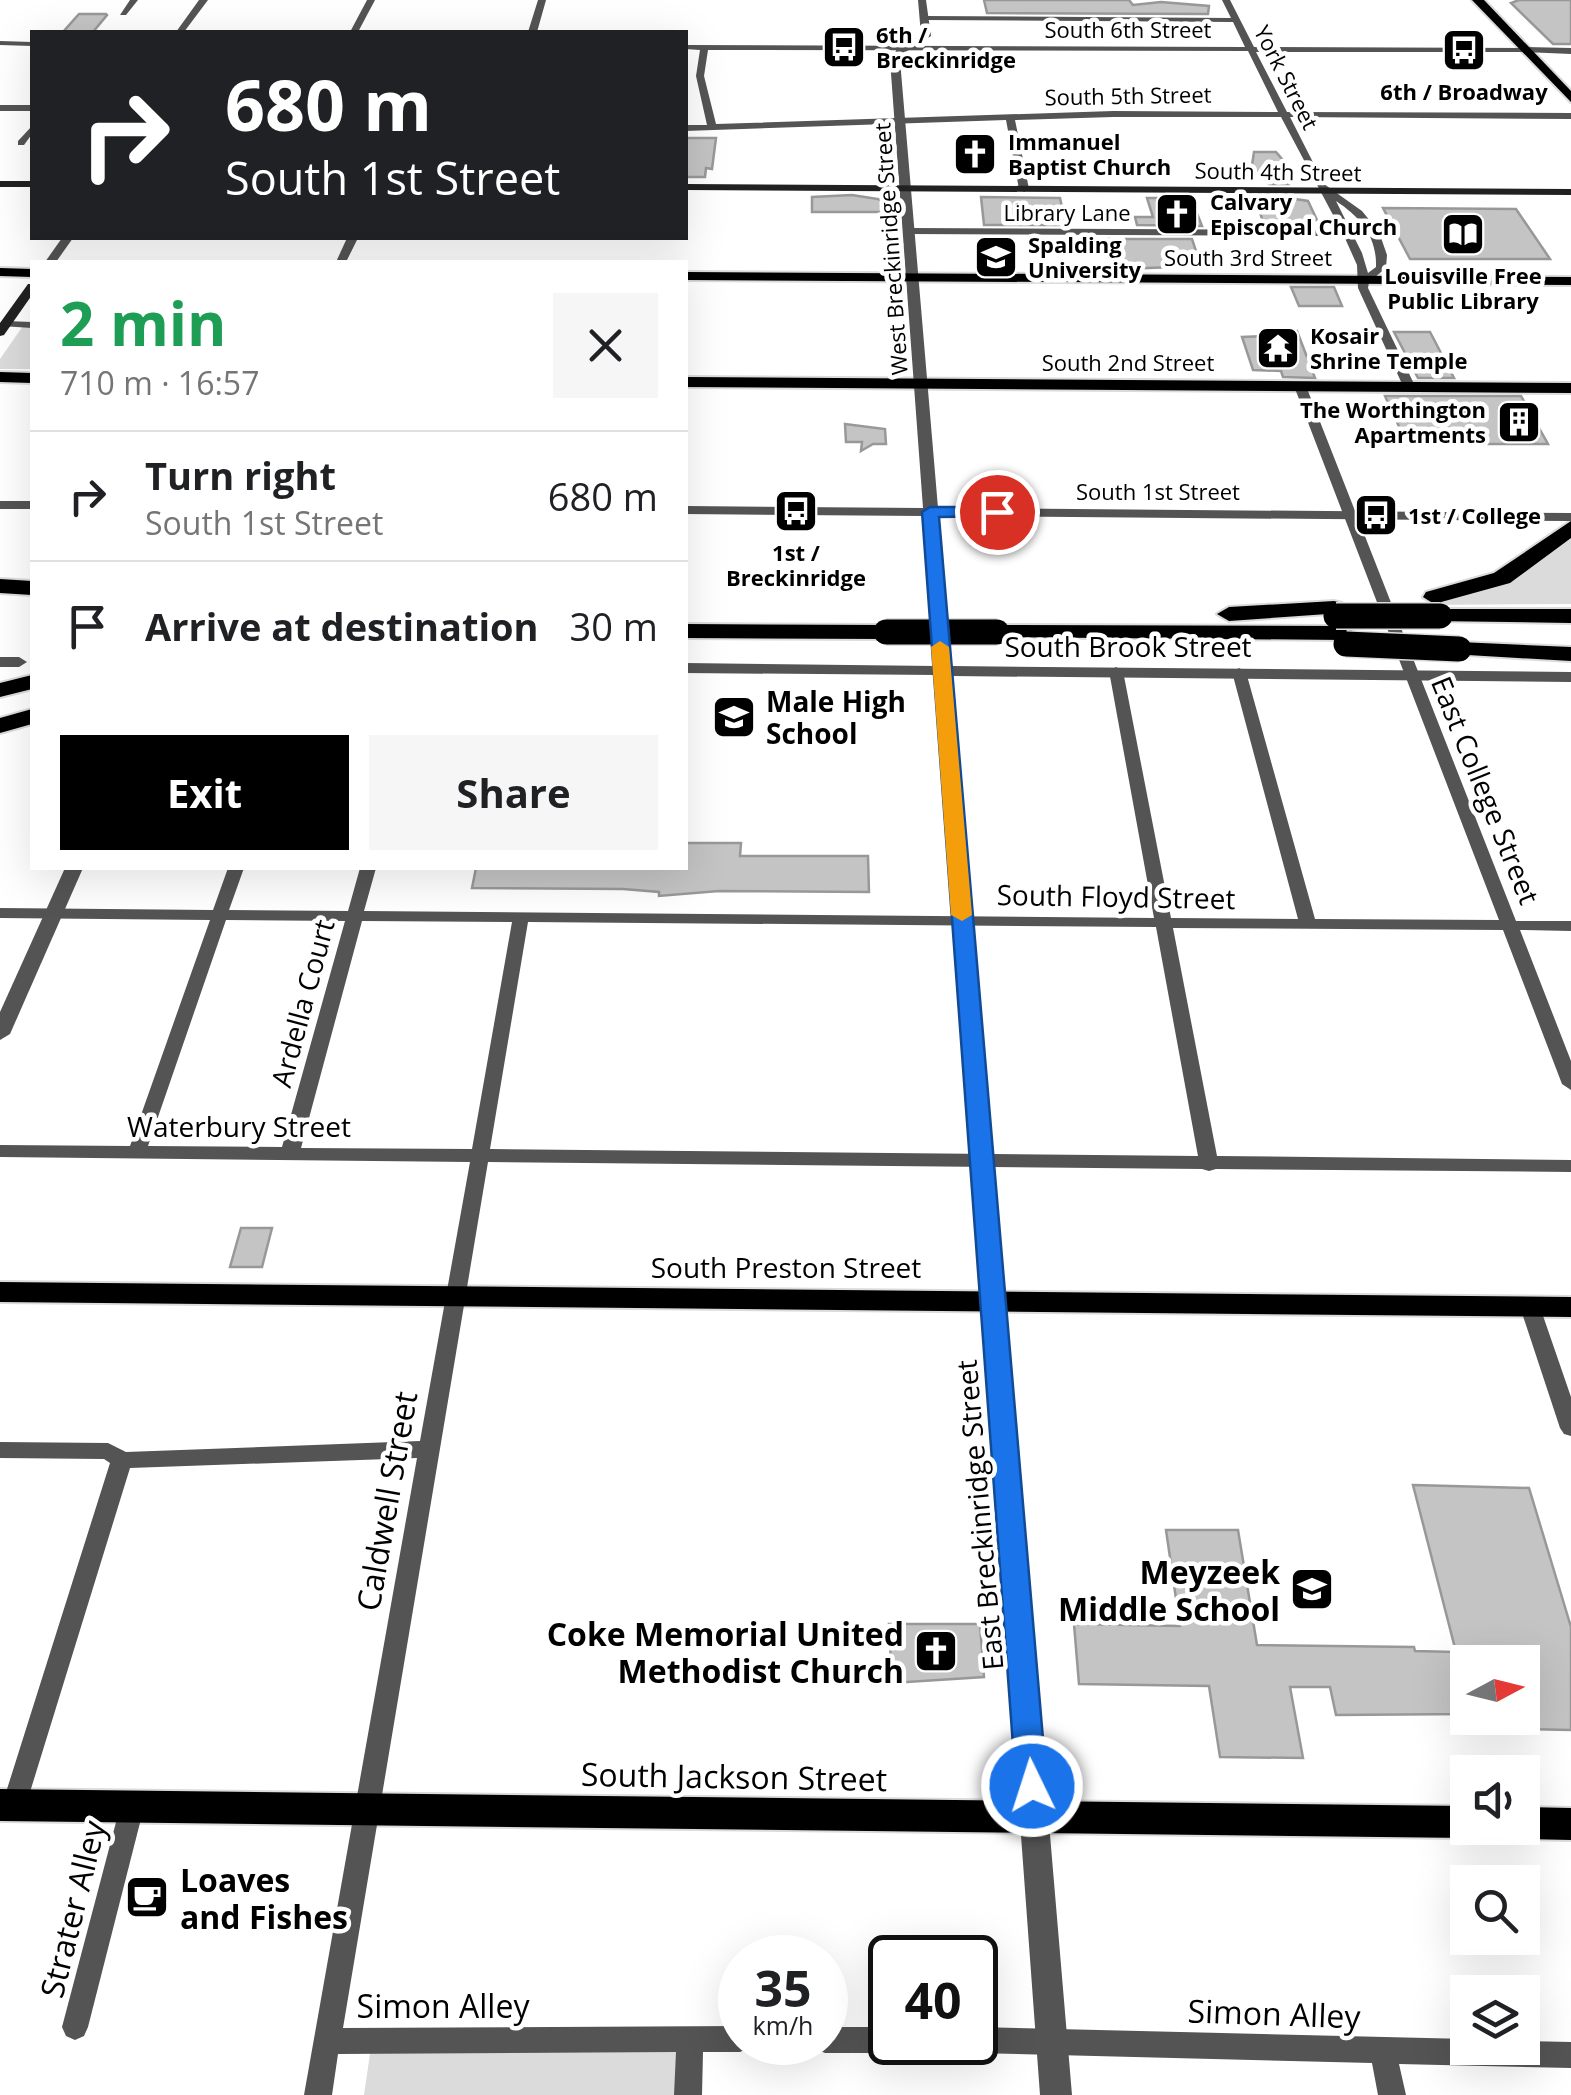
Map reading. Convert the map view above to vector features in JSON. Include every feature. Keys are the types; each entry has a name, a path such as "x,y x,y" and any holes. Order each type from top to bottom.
{"highway":[{"path":"1447,624 1571,528"},
{"path":"0,586 30,588"},
{"path":"688,611 885,622 995,623 1221,615 1340,625 1447,624 1571,632"},
{"path":"995,623 1096,632 1447,624 1571,616"},
{"path":"688,631 885,622"},
{"path":"1447,624 1571,654"},
{"path":"0,690 26,672"},
{"path":"0,708 30,700"},
{"path":"0,726 30,717"}],"main road":[{"path":"1478,0 1571,98"},
{"path":"0,184 30,184"},
{"name":"South 4th Street","path":"688,188 1571,192"},
{"path":"0,272 30,272"},
{"name":"South 3rd Street","path":"688,276 1571,281"},
{"path":"3,328 30,290"},
{"path":"0,377 30,378"},
{"name":"South 2nd Street","path":"688,382 1570,388"},
{"name":"South Preston Street","path":"0,1292 1571,1308"},
{"name":"South Jackson Street","path":"7,1805 1450,1822"},
{"path":"1540,1823 1571,1824"}],"street":[{"path":"124,13 134,0"},
{"path":"182,30 204,0"},
{"path":"355,30 371,0"},
{"path":"533,30 542,0"},
{"path":"922,0 925,18 1236,20"},
{"name":"York Street","path":"1226,0 1320,186 1328,192 1366,280 1363,288 1409,386"},
{"name":"West Breckinridge Street","path":"925,18 926,36 900,50 895,60 930,512"},
{"path":"0,43 30,44"},
{"name":"South 6th Street","path":"688,46 1571,50"},
{"path":"704,47 700,76 712,127"},
{"path":"0,108 30,108"},
{"name":"South 5th Street","path":"688,128 1010,117 1571,116"},
{"path":"1010,117 1024,189"},
{"path":"21,144 30,132"},
{"path":"1328,192 1359,211 1380,248 1381,268 1366,280"},
{"name":"Library Lane","path":"908,231 1346,233"},
{"path":"3,328 30,325"},
{"name":"East College Street","path":"1300,386 1571,1084"},
{"path":"0,505 30,505"},
{"name":"South 1st Street","path":"688,510 1571,516"},
{"name":"East Breckinridge Street","path":"930,512 1056,2095"},
{"path":"0,662 26,672"},
{"name":"South Brook Street","path":"688,668 1571,677"},
{"path":"1116,671 1210,1165"},
{"path":"1239,672 1308,925"},
{"path":"0,1034 73,870"},
{"path":"137,1152 235,870"},
{"name":"Ardella Court","path":"290,1154 367,870"},
{"name":"South Floyd Street","path":"0,912 1571,926"},
{"name":"Caldwell Street","path":"318,2095 520,918"},
{"name":"Waterbury Street","path":"0,1152 1571,1166"},
{"path":"1530,1307 1571,1428"},
{"path":"0,1450 108,1450 122,1460 428,1449"},
{"path":"7,1805 122,1460"},
{"name":"Strater Alley","path":"75,2027 132,1807"},
{"path":"688,2095 690,2038"},
{"name":"Simon Alley","path":"327,2041 718,2039"},
{"name":"Simon Alley","path":"998,2040 1571,2056"},
{"path":"1383,2051 1392,2095"}],"shaded area":[{"path":"23,326 30,326 30,369 0,369 0,359"},
{"path":"1571,533 1571,604 1406,605 1457,597 1495,584"},
{"path":"371,2047 680,2050 678,2095 364,2095"}],"building":[{"path":"984,0 1129,0 1133,5 1161,2 1209,6 1208,14 987,13"},
{"path":"1571,0 1571,44 1553,44 1511,3"},
{"path":"79,14 107,15 95,30 65,30"},
{"path":"688,138 716,138 712,169 706,168 705,177 688,177"},
{"path":"1254,152 1276,152 1288,166 1289,184 1269,184 1252,165"},
{"path":"852,195 897,202 897,212 812,212 812,197"},
{"name":"Spalding University","path":"981,197 1060,198 1066,225 984,225"},
{"path":"1282,197 1308,201 1317,220 1263,222 1256,200 1285,200"},
{"name":"Calvary Episcopal Church","path":"1147,198 1191,198 1202,226 1137,225 1135,217 1153,217"},
{"name":"Louisville Free Public Library","path":"1383,208 1516,209 1550,259 1410,259"},
{"path":"1105,239 1192,239 1201,266 1122,269 1111,262"},
{"path":"1291,287 1334,287 1342,306 1299,306"},
{"name":"Kosair Shrine Temple","path":"1264,331 1297,331 1315,378 1283,377 1281,371 1253,370 1242,337 1266,336"},
{"path":"1394,332 1430,332 1454,378 1418,378"},
{"name":"The Worthington Apartments","path":"1385,396 1521,396 1548,444 1407,444"},
{"path":"845,424 885,429 886,444 873,444 861,451 862,442 846,442"},
{"path":"688,843 741,843 740,856 868,856 869,892 719,891 659,896 659,892 623,889 472,888 476,870 688,870"},
{"path":"241,1228 272,1228 262,1267 230,1267"},
{"name":"Meyzeek Middle School","path":"1413,1485 1529,1488 1571,1627 1571,1730 1540,1729 1540,1645 1454,1645"},
{"name":"Meyzeek Middle School","path":"1166,1530 1238,1530 1257,1645 1414,1647 1415,1651 1450,1652 1450,1714 1336,1715 1330,1687 1290,1687 1303,1758 1220,1757 1209,1686 1079,1684 1074,1624 1180,1626"},
{"name":"Coke Memorial United Methodist Church","path":"889,1624 980,1624 984,1677 892,1683"}],"slow traffic":[{"path":"940,647 962,915"}],"place":[{"name":"6th / Breckinridge","path":"844,47"},
{"name":"6th / Broadway","path":"1464,50"},
{"name":"Immanuel Baptist Church","path":"975,154"},
{"name":"Calvary Episcopal Church","path":"1177,214"},
{"name":"Louisville Free Public Library","path":"1463,234"},
{"name":"Spalding University","path":"996,257"},
{"name":"Kosair Shrine Temple","path":"1278,348"},
{"name":"The Worthington Apartments","path":"1519,422"},
{"name":"1st / Breckinridge","path":"796,511"},
{"name":"1st / College","path":"1376,515"},
{"name":"Male High School","path":"734,717"},
{"name":"Meyzeek Middle School","path":"1312,1589"},
{"name":"Coke Memorial United Methodist Church","path":"936,1651"},
{"name":"Loaves and Fishes","path":"147,1897"}],"route":[{"path":"997,512 930,512 1032,1786"}]}
